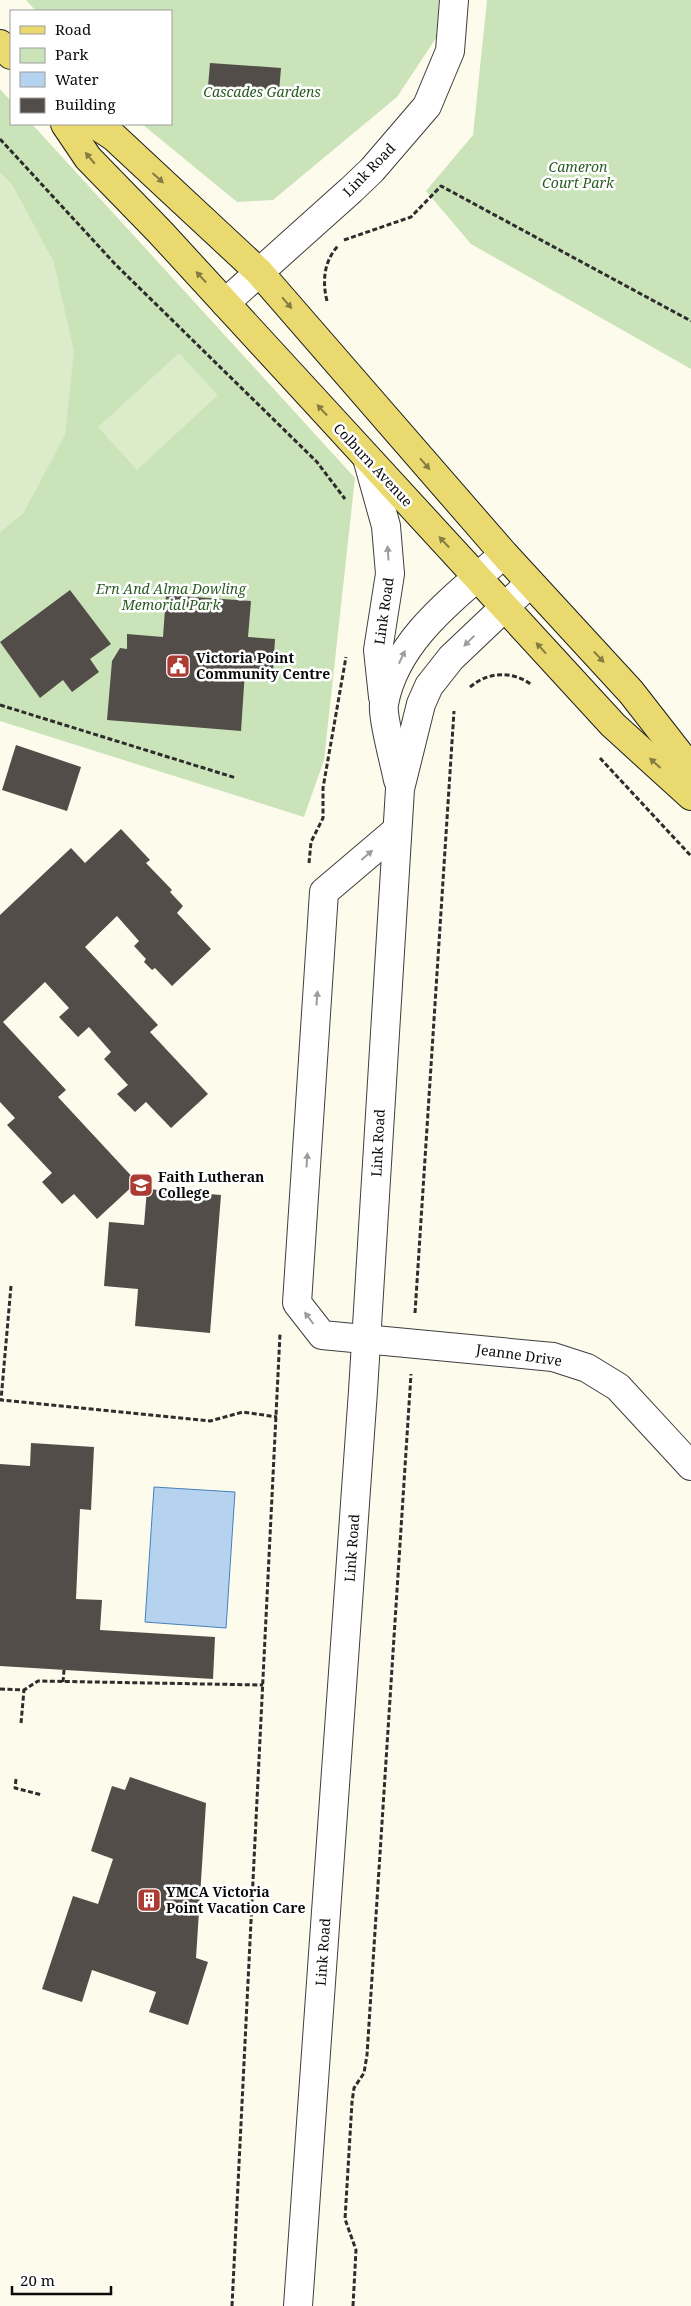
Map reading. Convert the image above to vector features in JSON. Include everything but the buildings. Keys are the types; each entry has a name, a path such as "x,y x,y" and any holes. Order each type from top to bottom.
{"main road":[{"path":"0,44 10,54"},
{"name":"Colburn Avenue","path":"67,125 88,158 225,303 612,726 691,796"},
{"path":"95,125 114,138 260,272 504,554 631,692 691,769"}],"street":[{"name":"Link Road","path":"225,303 372,170 427,106 450,51 454,0"},
{"name":"Link Road","path":"367,458 387,535 390,574 378,650 384,706 400,789"},
{"name":"Link Road","path":"384,706 405,650 434,617 504,554"},
{"name":"Link Road","path":"298,2306 366,1340 400,789 422,704 429,686 451,658 530,583"},
{"name":"Jeanne Drive","path":"397,830 324,892 297,1302 322,1335 553,1357 587,1368 618,1387 691,1466"}],"path":[{"path":"0,139 115,264 317,462 346,501"},
{"path":"331,306 326,299 324,273 331,254 344,239 411,217 441,186 691,321"},
{"path":"308,870 311,842 323,818 323,788 347,653"},
{"path":"463,693 476,682 508,674 521,677 534,687"},
{"path":"0,705 236,778"},
{"path":"353,2306 356,2250 345,2219 352,2102 354,2088 364,2073 366,2055 453,712 456,706"},
{"path":"600,757 691,856"},
{"path":"11,1286 1,1400 210,1421 243,1412 277,1417"},
{"path":"232,2306 280,1332"},
{"path":"63,1682 64,1670"},
{"path":"0,1689 24,1690 38,1681 263,1685"},
{"path":"21,1723 24,1690"},
{"path":"16,1779 15,1788 42,1794"}],"green space":[{"name":"Cascades Gardens","path":"26,0 439,0 436,38 397,97 273,200 237,202 143,125 172,125 172,10 35,10"},
{"name":"Cameron Court Park","path":"487,0 691,0 691,369 471,244 426,191 473,135"},
{"name":"Ern And Alma Dowling Memorial Park","path":"0,89 10,100 10,125 33,125 355,478 324,760 304,817 0,721 0,532 24,512 54,263 12,185 0,173"},
{"path":"0,173 12,185 54,263 74,351 65,435 24,512 0,532"},
{"path":"179,353 218,395 137,470 98,427"}],"water":[{"path":"154,1487 235,1492 226,1628 145,1622"}],"place":[{"name":"Victoria Point Community Centre","path":"178,666"},
{"name":"Faith Lutheran College","path":"141,1185"},
{"name":"YMCA Victoria Point Vacation Care","path":"149,1900"}]}
